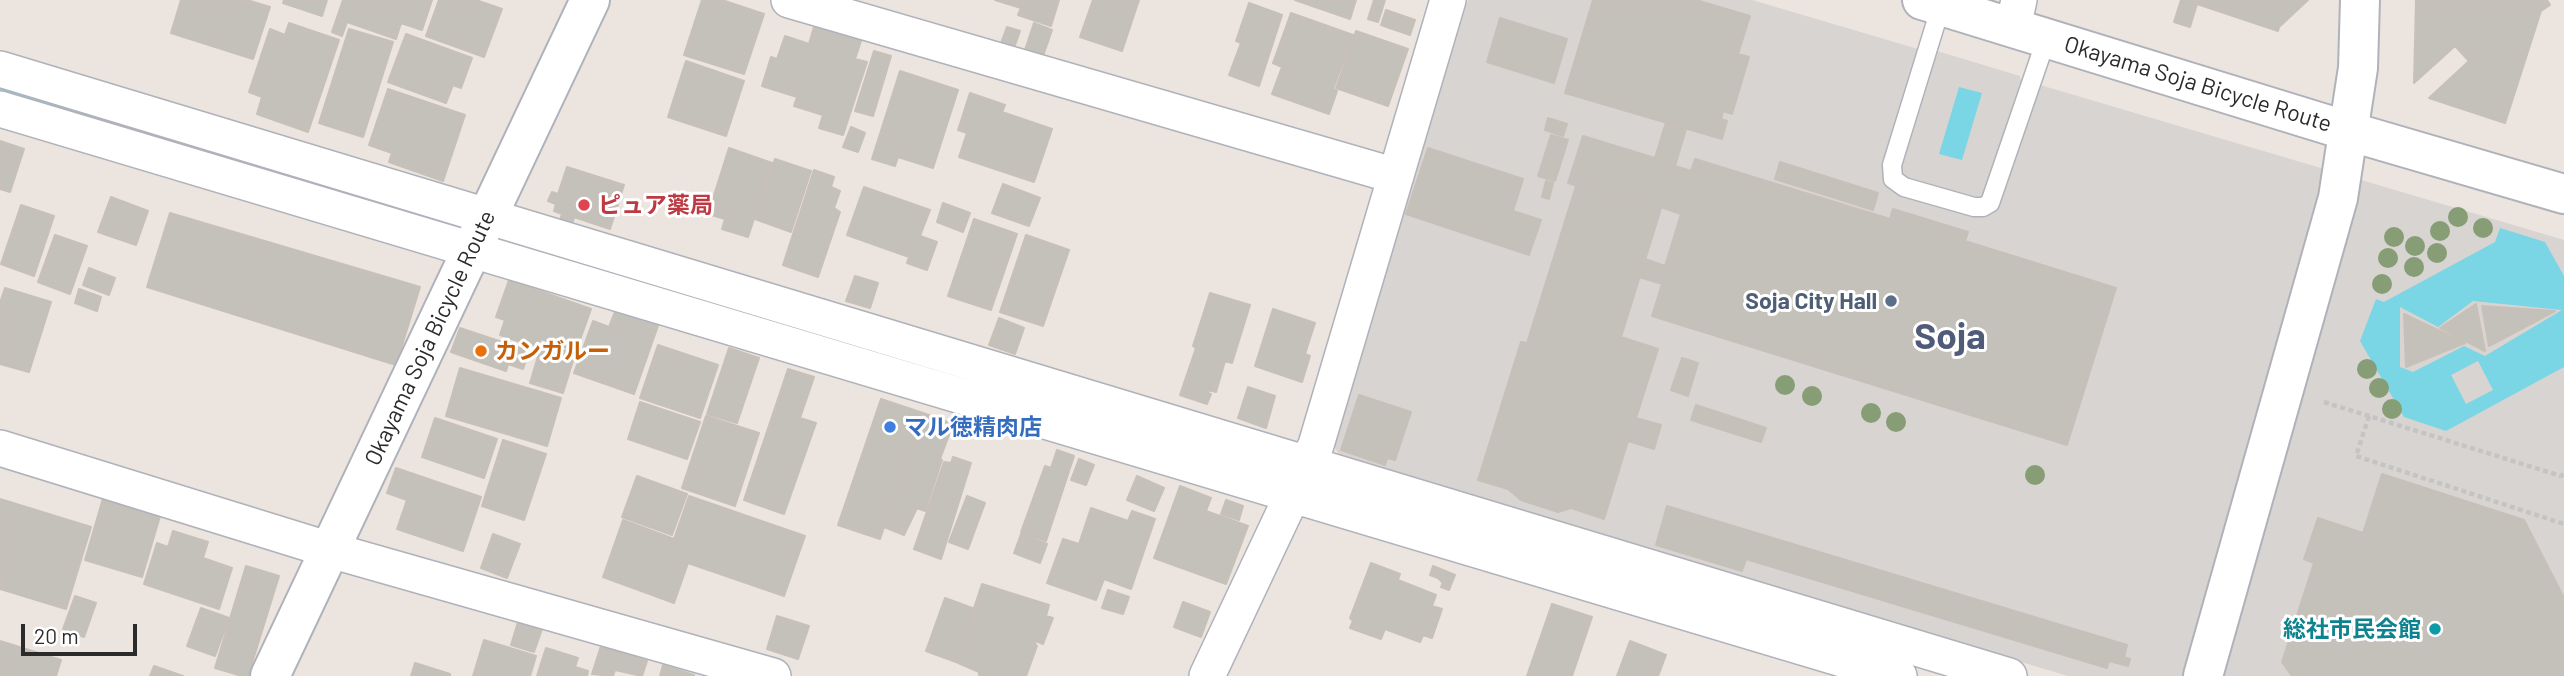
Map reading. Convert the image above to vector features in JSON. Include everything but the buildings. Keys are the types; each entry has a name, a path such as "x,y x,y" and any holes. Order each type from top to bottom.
{"main road":[{"name":"Okayama Soja Bicycle Route","path":"270,676 590,0"},
{"name":"Okayama Soja Bicycle Route","path":"1932,3 2026,21 2348,131 2358,68 2360,0"},
{"path":"2203,676 2338,198 2348,131 2564,194"}],"street":[{"path":"789,0 1396,176"},
{"path":"1207,676 1316,445 1448,0"},
{"path":"0,69 479,233 1299,480 1878,661 2009,676"},
{"path":"0,109 479,233"},
{"path":"0,448 330,550 772,676"}],"lane":[{"path":"1932,3 1892,165 1894,179 1900,185 1914,190 1974,207 1983,207 1993,200 2026,21"}],"path":[{"path":"2323,402 2561,476 2564,474"},
{"path":"2369,416 2356,456 2564,524"}],"shaded area":[{"path":"1468,0 1752,0 1935,54 1937,51 2020,76 2020,79 2564,240 2564,676 2068,676 1341,458 1333,444"}],"water":[{"path":"1959,87 1982,93 1962,160 1939,154"},
{"path":"2500,228 2545,242 2564,276 2564,367 2446,431 2404,417 2360,341 2376,299 2384,302 2495,242","holes":["2473,301 2562,310 2485,356 2464,346 2413,372 2400,367 2400,307 2438,327","2478,361 2493,390 2466,404 2451,375"]}],"waterway":[{"path":"0,88 457,226"}],"place":[{"name":"ピュア薬局","path":"584,205"},
{"name":"Soja City Hall","path":"1891,301"},
{"name":"カンガルー","path":"481,351"},
{"name":"マル徳精肉店","path":"890,427"},
{"name":"総社市民会館","path":"2435,629"}],"district":[{"name":"Soja","path":"1950,337"}]}
